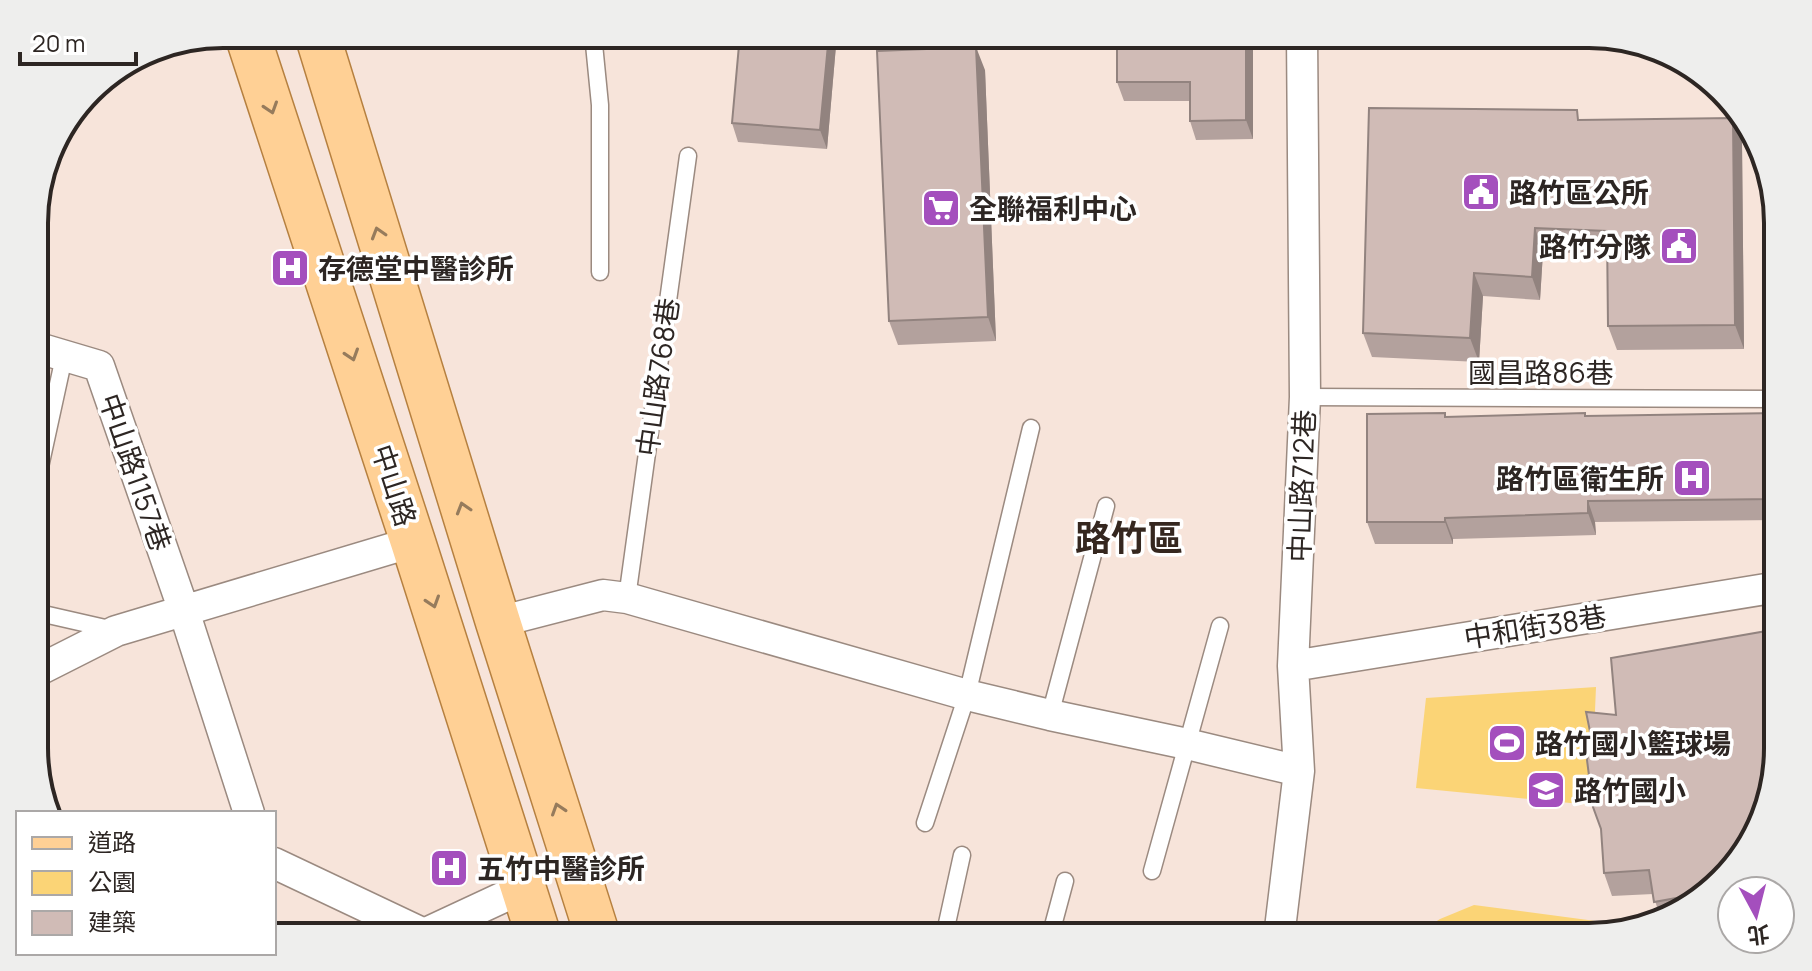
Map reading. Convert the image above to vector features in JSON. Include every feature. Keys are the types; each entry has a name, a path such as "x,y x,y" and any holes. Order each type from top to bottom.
{"main road":[{"name":"中山路","path":"252,48 534,923"},
{"name":"中山路","path":"321,48 594,923"}],"street":[{"name":"中山路712巷","path":"1281,923 1299,771 1293,666 1305,397 1302,48"},
{"name":"中山路1157巷","path":"48,351 99,366 184,611 248,811"},
{"path":"48,665 116,631 413,542"},
{"name":"中和街38巷","path":"1293,666 1764,589"},
{"path":"498,622 603,595 627,598 967,695 1299,771"},
{"path":"276,864 397,923"},
{"path":"451,923 523,888"}],"lane":[{"path":"594,48 600,105 600,272"},
{"name":"中山路768巷","path":"627,598 688,156"},
{"name":"中山路1157巷","path":"48,430 64,357"},
{"name":"國昌路86巷","path":"1305,397 1764,399"},
{"path":"925,823 967,695 1031,428"},
{"path":"1050,715 1106,506"},
{"path":"48,615 116,631"},
{"path":"1152,871 1220,626"},
{"path":"947,923 962,855"},
{"path":"1054,923 1065,881"}],"green space":[{"name":"路竹國小籃球場","path":"1596,687 1591,805 1416,788 1426,698"},
{"path":"1474,905 1605,922 1434,923"}],"building":[{"path":"739,48 828,48 820,130 732,123"},
{"name":"全聯福利中心","path":"976,48 988,317 889,321 877,51"},
{"path":"1117,48 1246,48 1246,120 1190,121 1190,82 1117,82"},
{"path":"1369,108 1577,110 1578,120 1729,118 1733,123 1735,325 1608,326 1607,231 1535,228 1532,277 1474,273 1470,338 1363,333"},
{"path":"1445,413 1445,417 1764,413 1764,499 1588,501 1588,513 1445,518 1445,522 1367,522 1367,414"},
{"path":"1764,631 1763,771 1755,804 1735,845 1721,863 1680,897 1654,902 1649,870 1604,873 1601,829 1593,807 1587,760 1592,741 1586,712 1616,715 1611,658"}],"place":[{"name":"路竹區公所","path":"1481,192"},
{"name":"全聯福利中心","path":"941,208"},
{"name":"路竹分隊","path":"1679,246"},
{"name":"存德堂中醫診所","path":"290,268"},
{"name":"路竹區衛生所","path":"1692,478"},
{"name":"路竹國小籃球場","path":"1507,743"},
{"name":"路竹國小","path":"1546,790"},
{"name":"五竹中醫診所","path":"449,868"}],"district":[{"name":"路竹區","path":"1129,537"}]}
